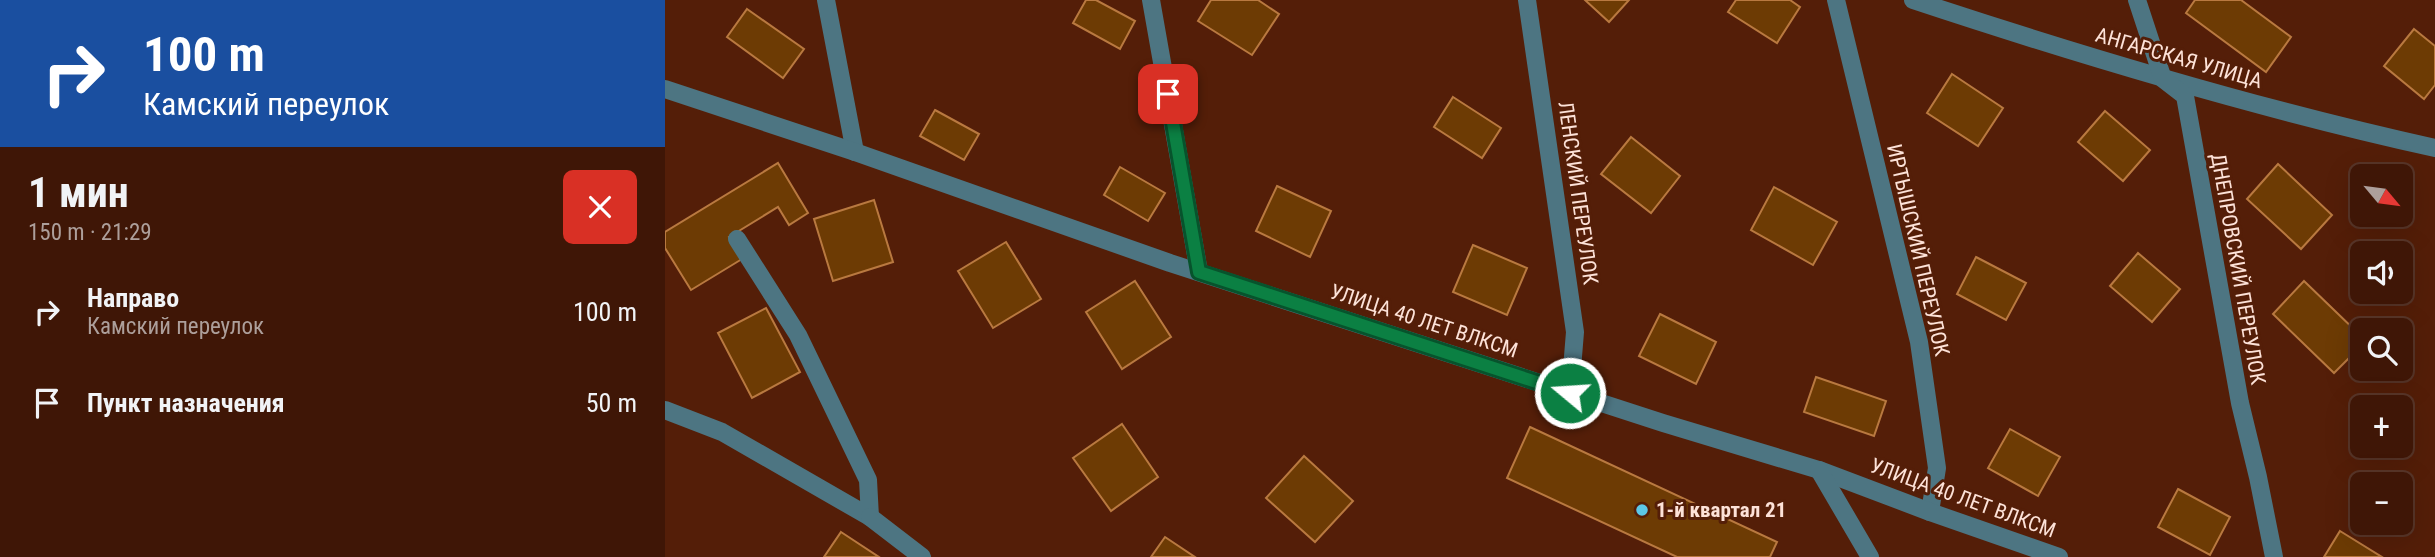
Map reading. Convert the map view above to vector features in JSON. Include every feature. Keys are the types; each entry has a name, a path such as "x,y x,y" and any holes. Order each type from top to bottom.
{"street":[{"path":"826,0 855,152"},
{"path":"1151,0 1199,272"},
{"name":"ЛЕНСКИЙ ПЕРЕУЛОК","path":"1527,0 1575,332 1570,393"},
{"name":"ИРТЫШСКИЙ ПЕРЕУЛОК","path":"1836,0 1919,342 1937,468 1930,512"},
{"name":"АНГАРСКАЯ УЛИЦА","path":"1913,0 2163,79 2435,148"},
{"name":"ДНЕПРОВСКИЙ ПЕРЕУЛОК","path":"2137,0 2163,79 2185,96 2240,403 2274,557"},
{"name":"УЛИЦА 40 ЛЕТ ВЛКСМ","path":"665,89 1199,272 1570,393 1819,470 2059,557"},
{"path":"737,239 798,335 868,480 870,517"},
{"path":"665,410 722,432 870,517 922,557"},
{"path":"1819,470 1870,557"}],"building":[{"path":"1086,0 1096,0 1135,21 1120,49 1073,23"},
{"path":"1211,0 1258,0 1279,14 1252,55 1198,21"},
{"path":"1585,0 1629,0 1609,22"},
{"path":"1736,0 1790,0 1800,7 1777,43 1728,12"},
{"path":"2195,0 2241,0 2291,37 2266,72 2186,13"},
{"path":"747,9 804,49 783,78 727,37"},
{"path":"2414,29 2435,46 2435,85 2424,99 2384,66"},
{"path":"1952,74 2003,108 1978,146 1927,113"},
{"path":"1453,97 1501,128 1482,158 1434,127"},
{"path":"935,110 979,134 964,160 920,136"},
{"path":"2105,111 2150,150 2123,181 2078,142"},
{"path":"1631,137 1680,176 1651,213 1601,174"},
{"path":"778,163 808,213 789,225 778,207 729,237 742,259 691,290 665,248 665,232"},
{"path":"2278,164 2332,215 2301,249 2247,199"},
{"path":"1120,167 1165,193 1148,221 1104,195"},
{"path":"1277,186 1331,211 1310,257 1256,231"},
{"path":"1774,187 1837,222 1813,265 1751,230"},
{"path":"874,200 893,262 833,281 814,219"},
{"path":"1006,242 1041,299 993,328 958,271"},
{"path":"1473,245 1527,268 1507,315 1453,292"},
{"path":"2138,253 2180,289 2152,322 2110,286"},
{"path":"1976,257 2026,283 2006,320 1957,294"},
{"path":"1135,281 1171,337 1122,369 1086,312"},
{"path":"2304,281 2350,325 2350,357 2334,373 2273,314"},
{"path":"766,308 800,372 752,398 718,333"},
{"path":"1660,314 1716,342 1696,384 1639,356"},
{"path":"1816,377 1886,401 1874,436 1804,412"},
{"path":"1122,424 1158,477 1111,511 1073,458"},
{"name":"1-й квартал 21","path":"1530,427 1777,542 1770,557 1677,557 1507,478"},
{"path":"2010,429 2060,457 2038,496 1988,468"},
{"path":"1304,456 1353,501 1315,542 1266,498"},
{"path":"2178,489 2230,517 2210,555 2158,527"},
{"path":"2340,531 2382,557 2324,557"},
{"path":"841,532 879,557 824,557"},
{"path":"1165,537 1195,557 1151,557"}],"place":[{"name":"1-й квартал 21","path":"1642,510"}],"route":[{"path":"1168,94 1199,272 1570,393"}]}
